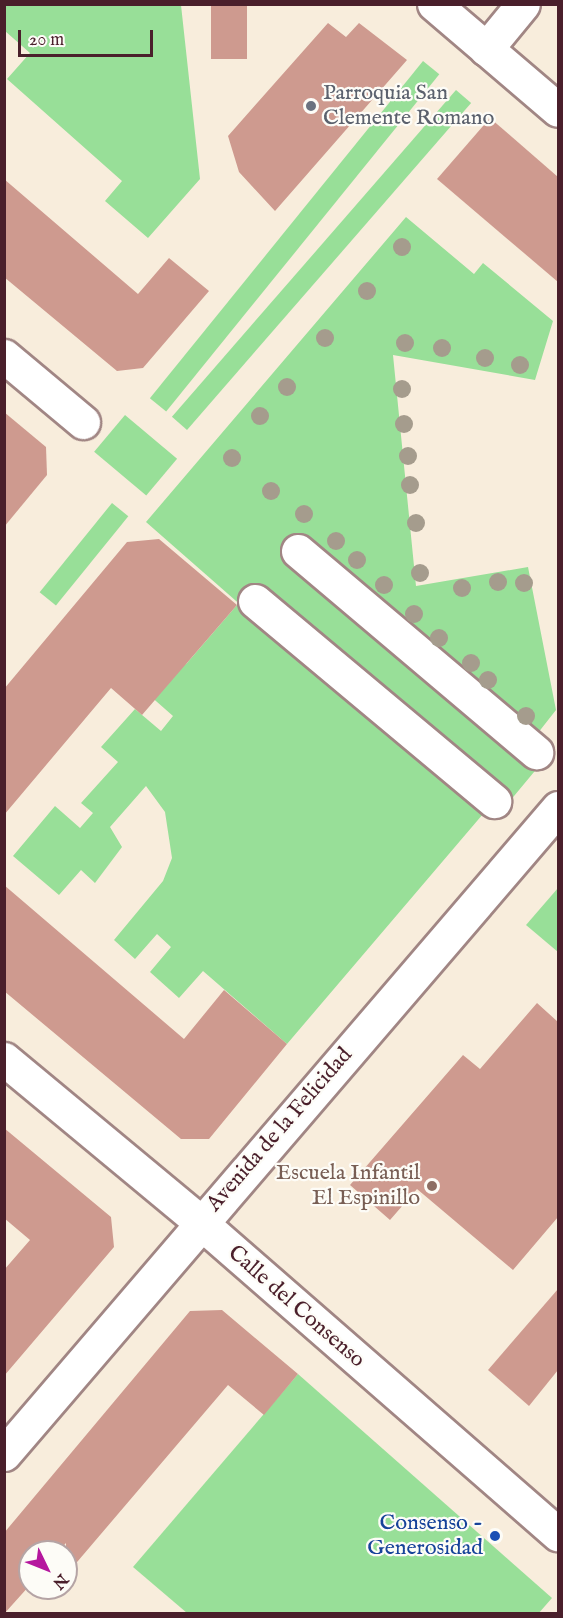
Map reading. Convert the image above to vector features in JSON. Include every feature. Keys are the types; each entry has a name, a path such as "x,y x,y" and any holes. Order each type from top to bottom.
{"street":[{"path":"434,4 558,110"},
{"path":"486,49 523,4"},
{"path":"4,356 82,422"},
{"path":"298,550 536,752"},
{"path":"255,601 494,801"},
{"name":"Avenida de la Felicidad","path":"4,1454 200,1222 558,808"},
{"name":"Calle del Consenso","path":"4,1059 200,1222 558,1534"}],"green space":[{"path":"5,4 181,5 200,179 148,238 105,201 122,181 7,79 30,53 5,31"},
{"path":"423,61 439,74 166,411 150,398"},
{"path":"456,90 471,103 187,430 172,417"},
{"path":"406,217 474,274 483,263 553,321 535,380 393,355 416,586 528,567 556,710 534,738 549,754 494,820 408,750 483,814 287,1044 203,971 179,998 150,972 171,947 157,934 135,959 114,940 163,881 172,858 165,812 146,786 110,827 122,847 95,883 81,870 59,895 13,856 55,806 80,828 93,813 81,803 118,762 101,747 135,709 161,731 173,716 148,694 187,663 237,605 301,658 146,522"},
{"path":"125,415 177,459 146,495 94,452"},
{"path":"112,503 128,516 56,606 40,592"},
{"path":"558,888 558,952 526,925"},
{"path":"298,1374 552,1598 538,1614 187,1613 133,1567"}],"building":[{"path":"211,4 247,4 247,59 211,59"},
{"name":"Parroquia San Clemente Romano","path":"328,23 346,37 359,23 407,60 275,211 239,172 228,136"},
{"path":"490,118 558,177 558,282 437,179"},
{"path":"4,179 138,294 169,258 209,291 143,368 117,371 4,277"},
{"path":"4,412 46,447 47,475 4,527"},
{"path":"159,539 237,605 142,715 111,688 4,815 4,689 127,542"},
{"path":"4,885 184,1039 224,990 287,1044 209,1139 181,1139 4,991"},
{"path":"537,1003 558,1022 558,1217 513,1270 417,1189 390,1220 350,1185 463,1055 480,1069"},
{"path":"4,1128 111,1217 114,1247 4,1376 4,1270 30,1240 4,1218"},
{"path":"558,1289 558,1370 529,1406 488,1370"},
{"path":"222,1310 298,1374 264,1415 228,1385 78,1561 78,1540 18,1540 18,1598 4,1614 4,1533 190,1311"}],"place":[{"name":"Parroquia San Clemente Romano","path":"311,106"},
{"name":"Escuela Infantil El Espinillo","path":"432,1186"},
{"name":"Consenso - Generosidad","path":"495,1536"}]}
